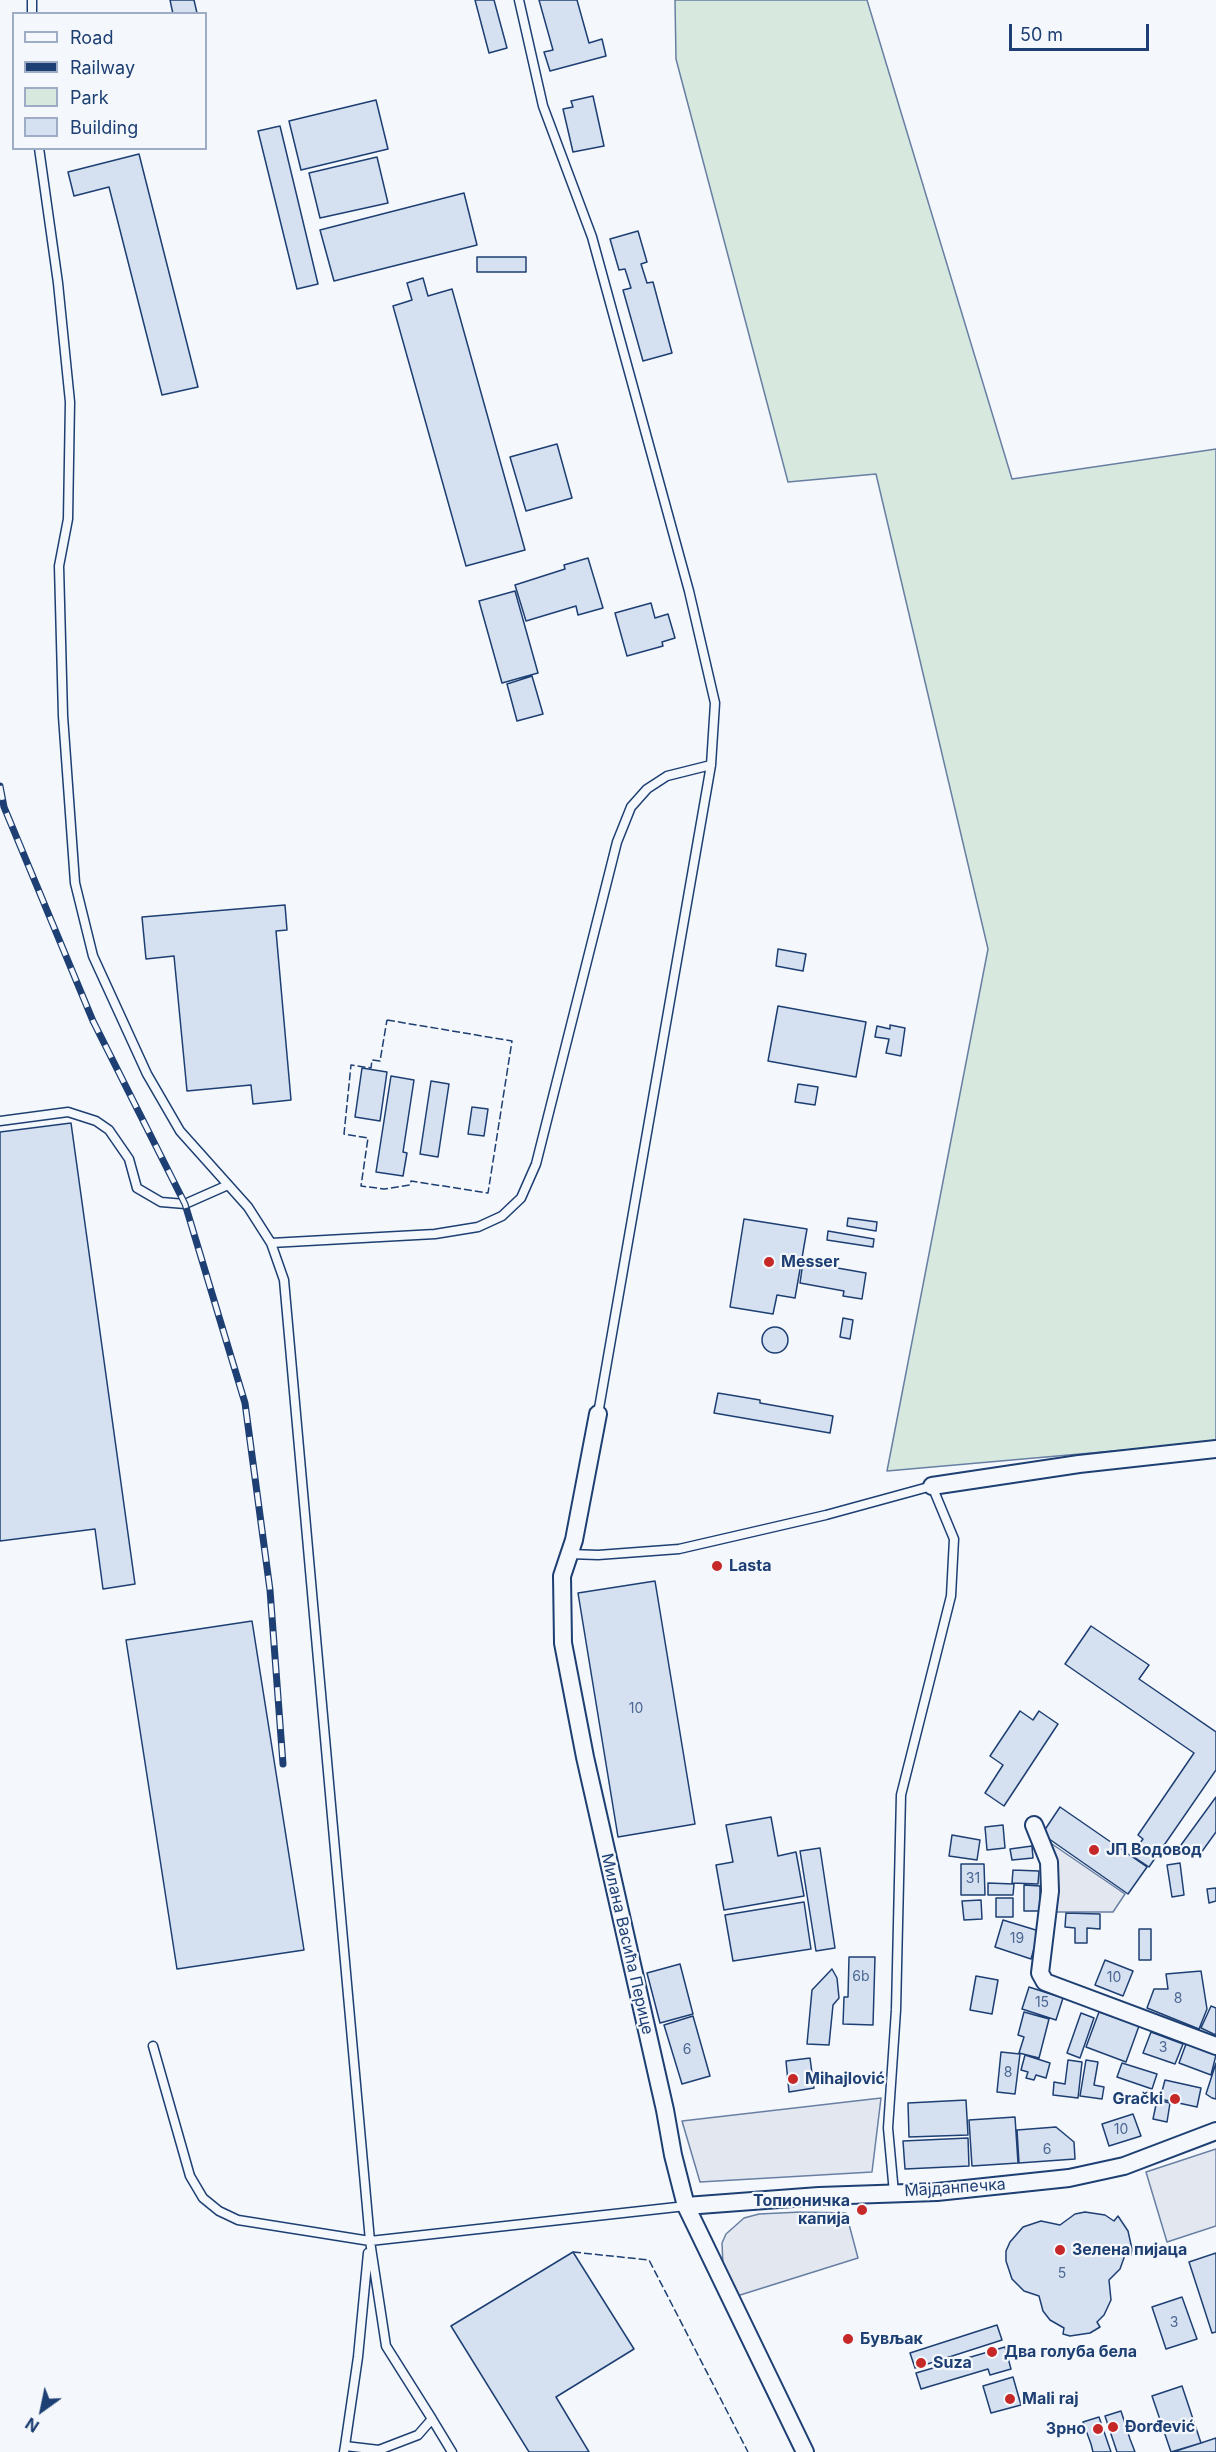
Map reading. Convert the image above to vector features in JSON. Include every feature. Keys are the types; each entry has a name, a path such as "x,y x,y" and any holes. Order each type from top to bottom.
{"street":[{"name":"Милана Васића Перице","path":"598,1414 574,1540 562,1576 563,1643 585,1757 686,2206 805,2452"},
{"path":"932,1486 1055,1467 1216,1449"},
{"path":"1034,1825 1049,1862 1050,1891 1040,1973 1045,1982 1216,2046"},
{"name":"Мајданпечка","path":"686,2206 819,2196 937,2192 1096,2174 1163,2152 1216,2131"}],"lane":[{"path":"519,0 543,106 592,237 689,591 715,703 711,765 598,1414"},
{"path":"39,150 58,284 70,402 68,519 59,566 63,716 75,883 93,956 147,1074 180,1131 248,1207 271,1243 284,1280 370,2241 386,2346 452,2452"},
{"path":"271,1243 435,1233 478,1227 502,1216 521,1198 536,1164 617,842 631,807 647,789 667,776 711,765"},
{"path":"0,1121 68,1112 96,1121 109,1130 129,1159 137,1188 161,1202 185,1204 228,1185"},
{"path":"569,1554 598,1555 679,1549 826,1515 932,1486 954,1539 951,1596 901,1795 896,2010 888,2128 894,2193"},
{"path":"153,2046 190,2176 203,2198 219,2211 238,2220 370,2241 686,2206"},
{"path":"370,2241 358,2357 344,2449 379,2450 418,2435 432,2419"}],"green space":[{"path":"675,0 867,0 1012,479 1216,449 1216,1442 887,1471 988,949 876,474 788,482 676,59"}],"shaded area":[{"path":"1052,1844 1125,1894 1113,1912 1054,1912"},
{"path":"881,2098 872,2172 700,2182 682,2121"},
{"name":"Зелена пијаца","path":"1216,2149 1216,2226 1167,2242 1146,2172"},
{"path":"846,2213 858,2258 737,2296 723,2266 722,2243 726,2234 744,2218 759,2214"}],"building":[{"path":"170,0 194,0 197,12 173,12"},
{"path":"475,0 494,0 507,48 489,53"},
{"path":"539,0 577,0 589,43 602,39 606,56 550,71 544,52 553,50"},
{"path":"593,96 604,146 573,152 563,109 573,107 571,101"},
{"path":"376,100 388,149 301,170 289,121"},
{"path":"280,126 318,284 297,289 258,131"},
{"path":"139,154 198,387 162,395 109,187 74,196 68,172"},
{"path":"377,157 388,203 320,218 309,173"},
{"path":"464,193 477,245 334,281 320,230"},
{"path":"638,231 647,262 641,264 647,283 653,282 672,353 643,361 623,290 631,288 625,269 619,270 610,239"},
{"path":"477,257 526,257 526,272 477,272"},
{"path":"423,278 428,296 452,289 525,550 466,566 393,306 412,300 407,283"},
{"path":"557,444 572,498 526,511 510,457"},
{"path":"588,558 603,608 578,615 576,606 526,621 515,585 565,569 564,565"},
{"path":"515,591 538,673 502,683 479,601"},
{"path":"651,603 655,618 668,614 675,638 662,642 663,646 627,656 615,613"},
{"path":"532,676 543,714 517,721 507,684"},
{"path":"285,905 287,930 276,931 291,1100 253,1104 251,1085 187,1091 174,956 146,959 142,917"},
{"path":"778,949 806,954 803,971 776,966"},
{"path":"778,1006 866,1022 856,1077 768,1061"},
{"path":"890,1025 905,1028 901,1056 886,1053 889,1039 875,1037 877,1026 890,1029"},
{"path":"362,1068 387,1072 380,1121 355,1117"},
{"path":"391,1076 414,1080 403,1152 407,1153 403,1176 376,1172"},
{"path":"431,1081 449,1084 438,1157 420,1154"},
{"path":"798,1084 818,1087 815,1105 795,1102"},
{"path":"472,1107 488,1109 484,1136 468,1134"},
{"path":"71,1123 135,1584 103,1589 95,1529 0,1541 0,1132"},
{"path":"848,1218 877,1222 876,1231 847,1226"},
{"name":"Messer","path":"744,1219 807,1229 795,1298 777,1295 773,1314 730,1307"},
{"path":"828,1231 874,1239 873,1247 827,1240"},
{"path":"803,1262 866,1273 862,1299 843,1296 844,1291 800,1283"},
{"path":"843,1318 853,1320 850,1339 840,1337"},
{"path":"775,1327 785,1330 788,1340 785,1350 775,1353 765,1350 762,1340 765,1330"},
{"path":"718,1393 833,1416 830,1433 714,1413"},
{"path":"655,1581 695,1824 618,1837 578,1593"},
{"path":"252,1621 304,1950 177,1969 126,1640"},
{"path":"1091,1626 1149,1665 1139,1679 1216,1732 1216,1770 1149,1867 1131,1855 1143,1839 1138,1835 1194,1753 1065,1664"},
{"path":"1020,1711 1033,1720 1039,1711 1058,1724 1004,1806 985,1793 1003,1765 990,1756"},
{"path":"1216,1797 1216,1832 1198,1857 1181,1845"},
{"name":"ЈП Водовод","path":"1060,1807 1147,1867 1128,1894 1042,1834"},
{"path":"771,1817 778,1856 796,1852 804,1896 724,1910 716,1865 733,1862 726,1825"},
{"path":"1003,1825 1005,1848 987,1850 985,1827"},
{"path":"952,1835 980,1840 977,1860 949,1856"},
{"path":"1032,1846 1033,1858 1012,1860 1010,1849"},
{"path":"820,1848 835,1948 816,1951 800,1851"},
{"path":"1180,1863 1184,1895 1172,1897 1167,1865"},
{"path":"961,1864 984,1864 985,1895 961,1895"},
{"path":"1013,1870 1039,1871 1038,1884 1012,1883"},
{"path":"988,1883 1014,1884 1013,1895 988,1895"},
{"path":"1024,1885 1040,1886 1040,1911 1024,1911"},
{"path":"1216,1888 1216,1901 1209,1903 1207,1889"},
{"path":"996,1898 1013,1898 1013,1917 996,1917"},
{"path":"981,1900 982,1919 964,1920 962,1901"},
{"path":"804,1902 811,1949 733,1961 725,1915"},
{"path":"1066,1913 1100,1914 1100,1929 1087,1928 1087,1943 1075,1943 1075,1928 1065,1927"},
{"path":"1003,1920 1039,1931 1031,1959 995,1947"},
{"path":"1139,1929 1151,1929 1151,1960 1139,1960"},
{"path":"849,1957 875,1957 873,2025 843,2024 844,1997 848,1997"},
{"path":"1105,1960 1133,1971 1123,1996 1095,1985"},
{"path":"680,1964 693,2014 660,2023 647,1973"},
{"path":"832,1969 837,1978 839,1998 833,2005 829,2045 807,2044 812,1990"},
{"path":"1201,1971 1207,2009 1199,2029 1147,2008 1154,1989 1168,1989 1166,1974"},
{"path":"976,1976 998,1980 992,2014 970,2010"},
{"path":"1029,1987 1063,1998 1056,2020 1022,2009"},
{"path":"1211,2006 1216,2008 1216,2035 1201,2028"},
{"path":"1024,2012 1049,2019 1039,2058 1019,2053 1024,2037 1018,2035"},
{"path":"1099,2012 1139,2026 1126,2062 1086,2047"},
{"path":"1081,2013 1094,2018 1080,2058 1067,2053"},
{"path":"693,2016 710,2076 682,2084 664,2025"},
{"path":"1151,2032 1183,2044 1175,2064 1143,2053"},
{"path":"1186,2044 1216,2055 1211,2075 1179,2063"},
{"path":"1001,2052 1020,2054 1015,2094 997,2092"},
{"path":"1025,2055 1050,2063 1046,2078 1036,2075 1034,2080 1026,2078 1028,2072 1021,2070"},
{"path":"810,2058 814,2088 789,2092 786,2061"},
{"path":"1068,2060 1082,2062 1078,2098 1053,2095 1054,2082 1065,2084"},
{"path":"1086,2060 1098,2062 1094,2085 1104,2087 1102,2099 1080,2096"},
{"path":"1122,2063 1157,2074 1152,2089 1117,2077"},
{"path":"1216,2063 1216,2099 1206,2094"},
{"path":"1165,2080 1201,2088 1197,2107 1160,2099"},
{"path":"966,2100 968,2135 909,2137 908,2103"},
{"path":"1157,2100 1170,2103 1167,2122 1153,2119"},
{"path":"1133,2114 1141,2136 1109,2146 1102,2124"},
{"path":"1015,2117 1018,2163 972,2166 969,2120"},
{"path":"1056,2127 1074,2142 1075,2159 1019,2163 1017,2130"},
{"path":"968,2138 969,2166 905,2169 903,2141"},
{"path":"1085,2212 1105,2215 1114,2221 1118,2216 1128,2231 1132,2249 1131,2255 1125,2255 1120,2269 1109,2280 1111,2300 1104,2315 1097,2322 1100,2327 1090,2333 1070,2336 1063,2334 1064,2328 1050,2320 1043,2311 1039,2296 1024,2291 1012,2279 1006,2261 1006,2251 1010,2242 1023,2227 1041,2221 1060,2225 1075,2214"},
{"path":"573,2252 634,2349 556,2397 589,2452 529,2452 451,2326"},
{"path":"1216,2253 1216,2332 1212,2333 1189,2262"},
{"path":"1182,2297 1197,2339 1166,2349 1152,2307"},
{"path":"997,2325 1002,2340 915,2368 910,2353"},
{"path":"1005,2347 1011,2369 990,2375 988,2369 921,2389 916,2373"},
{"path":"1013,2377 1021,2405 991,2413 983,2386"},
{"path":"1182,2386 1201,2443 1171,2452 1152,2396"},
{"path":"1121,2411 1135,2452 1117,2452 1105,2416"},
{"path":"1099,2417 1111,2452 1093,2452 1083,2422"},
{"path":"1216,2438 1216,2452 1173,2452 1201,2443"}],"railway":[{"path":"0,786 4,807 93,1021 185,1204 245,1403 270,1590 283,1764"}],"fence":[{"path":"387,1020 512,1041 488,1193 411,1181 410,1185 384,1189 361,1186 368,1138 344,1134 351,1065 371,1068 372,1060 380,1061 387,1020"},
{"path":"573,2252 649,2260 748,2452"}],"place":[{"name":"Messer","path":"769,1262"},
{"name":"Lasta","path":"717,1566"},
{"name":"ЈП Водовод","path":"1094,1850"},
{"name":"Mihajlović","path":"793,2079"},
{"name":"Grački","path":"1175,2099"},
{"name":"Топионичка капија","path":"862,2210"},
{"name":"Зелена пијаца","path":"1060,2250"},
{"name":"Бувљак","path":"848,2339"},
{"name":"Два голуба бела","path":"992,2352"},
{"name":"Suza","path":"921,2363"},
{"name":"Mali raj","path":"1010,2399"},
{"name":"Đorđević","path":"1113,2427"},
{"name":"Зрно","path":"1098,2429"}]}
